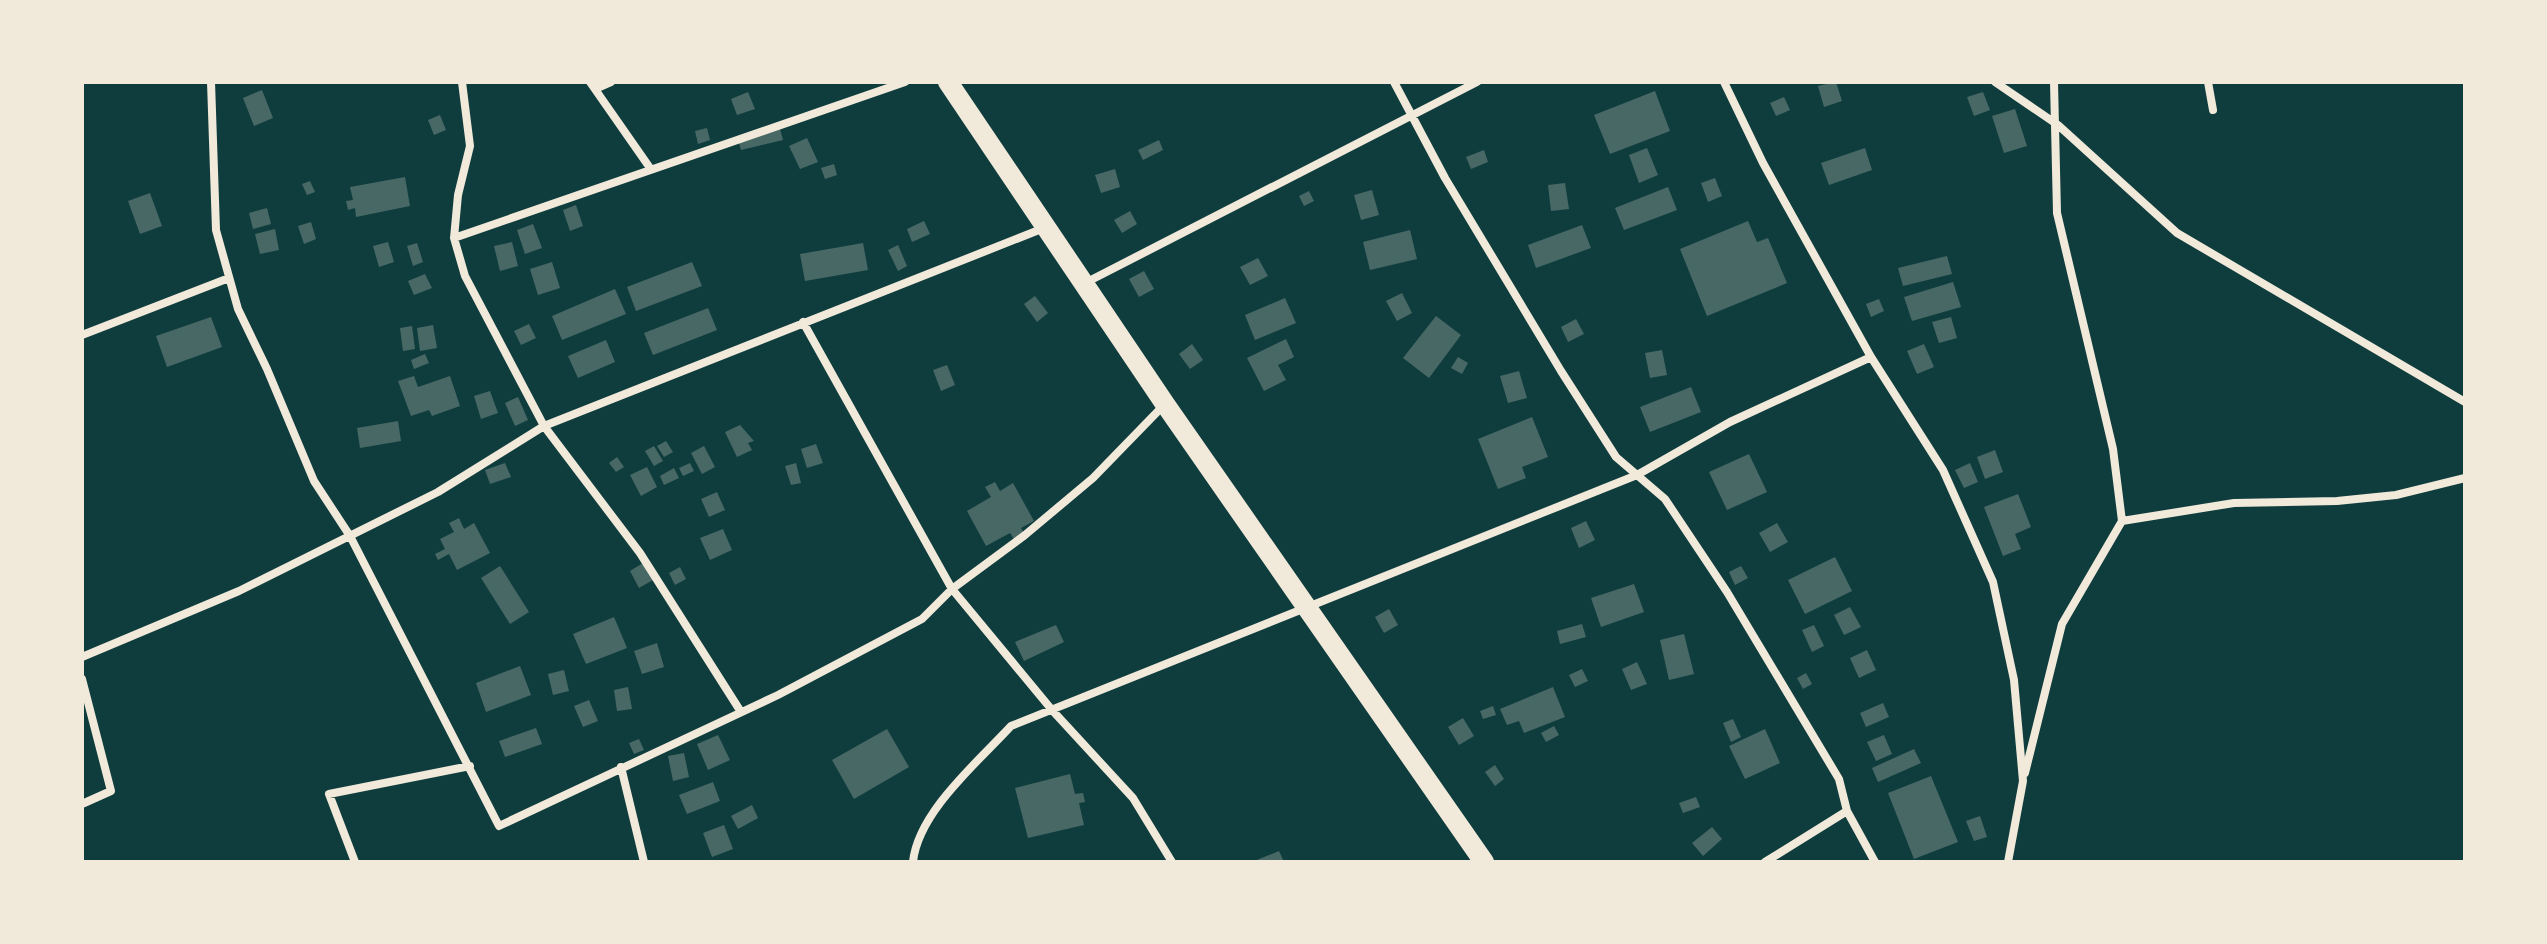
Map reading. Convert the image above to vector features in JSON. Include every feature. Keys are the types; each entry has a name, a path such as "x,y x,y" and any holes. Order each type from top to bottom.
{"highway":[{"path":"948,82 1165,404 1484,862"}],"street":[{"path":"211,82 216,230 238,309 314,481 350,536 499,826 741,712 922,619 952,589 1025,535 1093,478 1165,404"},
{"path":"462,82 470,146 458,195 454,238 465,276 544,426 640,553 741,712"},
{"path":"611,82 592,86 650,168"},
{"path":"454,238 905,82"},
{"path":"1394,82 1445,178 1616,457 1665,499 1727,592 1839,779 1847,811 1875,862"},
{"path":"1084,283 1477,82"},
{"path":"1724,82 1763,163 1871,357 1943,470 1993,582 2014,680 2023,781"},
{"path":"1995,82 2058,125 2177,233 2465,402"},
{"path":"2008,862 2023,781 2062,624 2122,521 2113,449 2057,213 2058,125 2054,82"},
{"path":"2208,82 2213,110"},
{"path":"82,657 239,591 438,492 544,426 1045,227"},
{"path":"82,335 229,278"},
{"path":"803,322 952,589 1052,710 1133,798 1172,862"},
{"path":"913,862 914,847 946,795 1011,726 1215,641 1309,608 1518,519 1637,475 1730,422 1871,357"},
{"path":"2122,521 2234,503 2337,501 2396,495 2465,478"},
{"path":"82,679 111,791 82,804"},
{"path":"355,862 329,794 470,766"},
{"path":"621,767 644,862"},
{"path":"1765,862 1847,811"}],"building":[{"path":"1836,82 1842,101 1824,107 1818,86"},
{"path":"262,90 273,118 254,126 243,98"},
{"path":"1655,91 1670,131 1610,154 1594,115"},
{"path":"748,92 755,109 737,115 731,99"},
{"path":"1983,92 1990,110 1974,116 1967,97"},
{"path":"1784,97 1790,110 1776,116 1770,103"},
{"path":"2015,109 2027,146 2004,153 1992,116"},
{"path":"440,115 446,130 434,135 428,120"},
{"path":"779,125 783,140 741,150 737,136"},
{"path":"707,128 710,140 698,144 695,131"},
{"path":"807,138 818,162 800,169 789,146"},
{"path":"1159,140 1163,150 1143,160 1138,150"},
{"path":"1647,148 1658,175 1639,183 1629,155"},
{"path":"1865,148 1872,170 1829,185 1821,163"},
{"path":"1484,150 1488,162 1471,169 1466,157"},
{"path":"834,164 837,175 825,179 821,168"},
{"path":"1115,169 1120,187 1101,193 1095,175"},
{"path":"405,177 410,206 356,217 355,208 348,210 346,201 353,200 350,187"},
{"path":"1715,178 1722,196 1708,202 1701,183"},
{"path":"310,181 315,192 307,195 302,184"},
{"path":"1565,183 1569,209 1551,211 1548,185"},
{"path":"1668,187 1677,210 1624,230 1615,208"},
{"path":"1372,190 1379,215 1361,220 1354,195"},
{"path":"1309,191 1314,201 1304,206 1299,196"},
{"path":"150,193 162,226 140,234 128,201"},
{"path":"576,205 583,226 570,231 563,210"},
{"path":"267,208 271,224 253,229 249,213"},
{"path":"1130,211 1137,224 1122,233 1114,220"},
{"path":"924,221 930,234 912,242 907,229"},
{"path":"1748,221 1757,242 1768,238 1787,283 1707,316 1680,249"},
{"path":"311,222 316,239 304,244 298,226"},
{"path":"533,224 542,248 525,254 517,230"},
{"path":"1582,225 1591,248 1536,268 1528,245"},
{"path":"275,229 279,250 260,254 255,234"},
{"path":"1410,230 1417,259 1370,270 1363,242"},
{"path":"388,242 394,262 379,267 373,246"},
{"path":"512,242 518,266 500,271 494,246"},
{"path":"417,243 423,262 413,266 407,246"},
{"path":"863,243 868,270 805,281 800,254"},
{"path":"898,245 907,266 898,271 888,250"},
{"path":"1947,256 1952,274 1903,286 1898,268"},
{"path":"1258,258 1268,276 1250,285 1240,267"},
{"path":"552,262 560,288 538,295 530,269"},
{"path":"692,262 702,286 636,311 627,287"},
{"path":"1144,271 1154,289 1139,297 1129,279"},
{"path":"425,274 432,288 414,295 408,281"},
{"path":"1953,282 1961,307 1912,321 1904,297"},
{"path":"615,289 626,314 562,340 552,316"},
{"path":"1402,293 1412,313 1397,321 1386,301"},
{"path":"1035,296 1048,313 1037,322 1024,304"},
{"path":"1285,298 1296,323 1255,340 1245,315"},
{"path":"1879,299 1884,311 1871,317 1866,304"},
{"path":"708,308 717,330 653,355 644,333"},
{"path":"1436,316 1461,335 1429,378 1403,358"},
{"path":"211,317 222,347 167,367 156,336"},
{"path":"1951,317 1957,338 1939,343 1932,322"},
{"path":"1576,319 1584,334 1568,342 1561,327"},
{"path":"529,324 536,338 521,345 514,331"},
{"path":"433,325 437,348 420,351 417,328"},
{"path":"412,326 415,349 403,351 400,328"},
{"path":"1286,339 1294,357 1278,365 1286,380 1264,391 1247,358"},
{"path":"606,340 615,362 578,378 568,356"},
{"path":"1192,344 1203,360 1190,369 1179,354"},
{"path":"1924,344 1934,367 1917,374 1907,351"},
{"path":"1662,350 1667,375 1650,378 1645,353"},
{"path":"425,354 429,363 414,369 411,360"},
{"path":"1458,357 1468,363 1462,374 1451,368"},
{"path":"947,365 955,385 941,391 933,370"},
{"path":"1519,371 1527,398 1508,403 1500,376"},
{"path":"414,376 418,387 450,376 460,406 432,416 429,410 411,416 398,381"},
{"path":"1691,387 1701,412 1650,432 1640,407"},
{"path":"490,391 498,413 481,419 474,396"},
{"path":"518,397 528,420 515,426 505,403"},
{"path":"1532,417 1548,457 1522,467 1526,478 1498,489 1478,439"},
{"path":"398,421 401,441 360,448 357,428"},
{"path":"740,425 754,441 748,443 752,450 737,457 725,432"},
{"path":"666,441 673,452 664,457 657,446"},
{"path":"816,444 823,463 807,468 801,449"},
{"path":"654,446 663,461 654,466 645,451"},
{"path":"704,446 715,467 702,474 691,453"},
{"path":"1995,450 2003,472 1985,479 1977,457"},
{"path":"1749,454 1767,492 1727,510 1709,472"},
{"path":"617,457 624,467 616,472 609,463"},
{"path":"505,463 511,477 490,484 485,470"},
{"path":"690,463 694,471 683,476 679,468"},
{"path":"796,463 801,483 791,485 785,466"},
{"path":"1970,463 1978,482 1964,488 1955,470"},
{"path":"647,467 657,487 641,496 630,475"},
{"path":"674,468 679,478 664,485 660,476"},
{"path":"995,482 1000,491 1013,483 1034,521 1021,528 1024,533 1014,539 1010,533 986,546 967,511 991,497 985,487"},
{"path":"717,492 725,510 709,517 701,499"},
{"path":"2018,494 2031,527 2015,534 2021,549 2003,556 1984,507"},
{"path":"459,518 464,529 474,523 490,553 457,570 449,554 438,560 435,554 445,549 440,539 454,532 449,523"},
{"path":"1586,521 1595,540 1579,548 1571,528"},
{"path":"1777,523 1788,542 1770,552 1759,533"},
{"path":"723,529 732,550 710,560 700,538"},
{"path":"1835,557 1852,591 1805,614 1788,580"},
{"path":"643,563 653,580 639,588 630,571"},
{"path":"500,566 529,612 510,624 481,578"},
{"path":"1741,566 1748,578 1735,585 1729,572"},
{"path":"680,567 686,579 675,585 669,573"},
{"path":"1634,584 1644,612 1601,627 1591,598"},
{"path":"1850,607 1861,627 1844,635 1834,615"},
{"path":"1389,609 1398,625 1384,633 1375,617"},
{"path":"614,617 627,648 586,664 573,634"},
{"path":"1582,624 1586,637 1560,644 1557,631"},
{"path":"1056,625 1064,642 1024,661 1015,642"},
{"path":"1814,625 1824,646 1812,652 1802,630"},
{"path":"1684,634 1694,674 1669,680 1660,640"},
{"path":"657,643 664,667 642,674 634,651"},
{"path":"1867,650 1876,670 1859,678 1850,658"},
{"path":"1637,662 1647,684 1631,690 1622,669"},
{"path":"520,666 531,695 486,712 476,683"},
{"path":"1582,669 1588,681 1575,687 1569,675"},
{"path":"564,670 569,691 553,695 548,674"},
{"path":"1806,673 1812,684 1803,689 1797,678"},
{"path":"628,687 632,709 617,711 614,690"},
{"path":"1553,687 1565,717 1524,733 1519,721 1507,725 1500,709"},
{"path":"589,700 598,721 583,727 574,706"},
{"path":"1883,703 1889,717 1866,727 1860,713"},
{"path":"1493,706 1496,715 1483,719 1480,711"},
{"path":"1463,718 1474,736 1459,745 1448,727"},
{"path":"1733,719 1741,737 1731,742 1723,723"},
{"path":"1554,726 1559,735 1546,742 1541,733"},
{"path":"536,728 542,744 505,757 499,741"},
{"path":"887,729 909,767 854,799 832,760"},
{"path":"1765,729 1780,763 1745,779 1729,746"},
{"path":"718,735 730,760 708,770 697,744"},
{"path":"1884,735 1892,754 1876,761 1867,742"},
{"path":"639,739 644,750 634,754 629,743"},
{"path":"1914,749 1921,763 1878,782 1872,768"},
{"path":"684,753 689,777 673,781 668,756"},
{"path":"1495,765 1504,779 1495,786 1485,772"},
{"path":"1070,774 1075,794 1083,793 1085,802 1079,803 1084,825 1028,838 1015,788"},
{"path":"1931,776 1958,842 1914,859 1888,793"},
{"path":"713,782 720,801 687,814 679,795"},
{"path":"1696,797 1700,807 1683,813 1679,803"},
{"path":"752,805 758,818 738,829 731,816"},
{"path":"1980,816 1987,837 1974,841 1966,821"},
{"path":"724,825 733,849 712,857 703,833"},
{"path":"1712,827 1722,839 1703,856 1692,843"},
{"path":"1279,851 1284,862 1252,862"}]}
